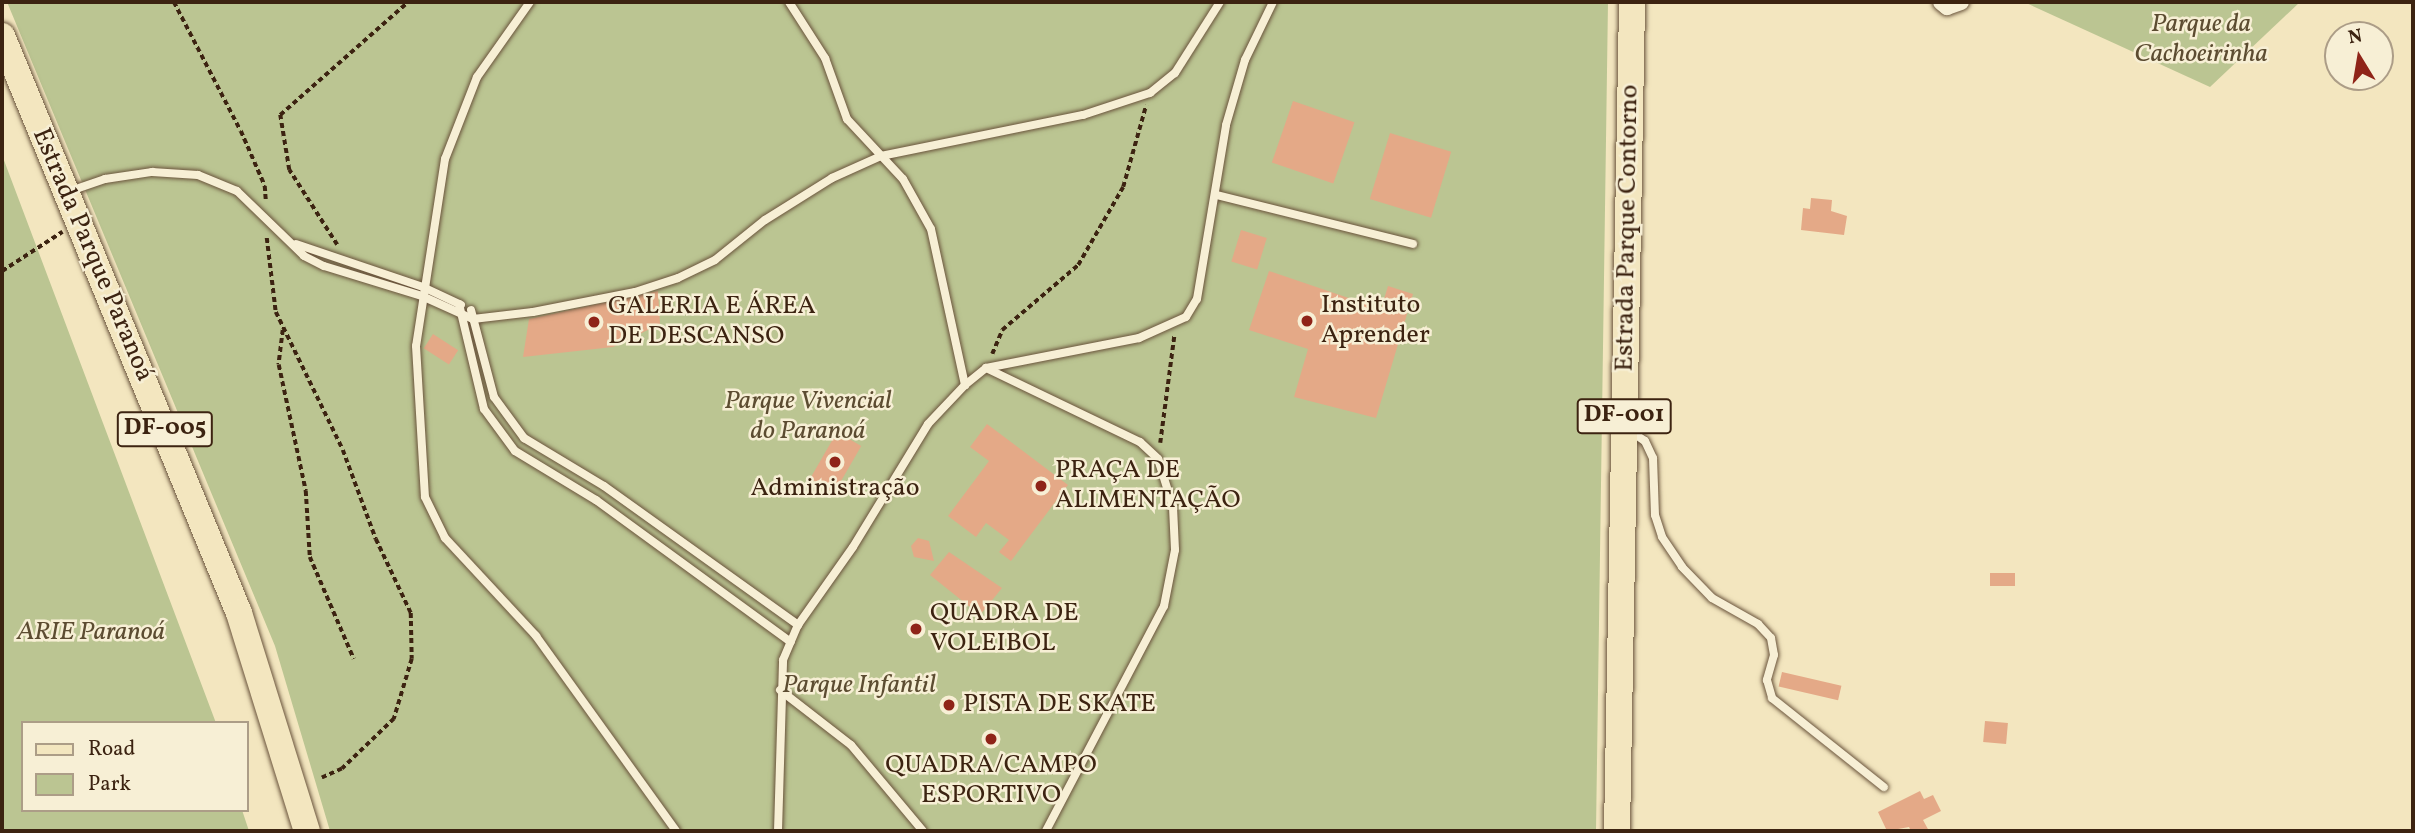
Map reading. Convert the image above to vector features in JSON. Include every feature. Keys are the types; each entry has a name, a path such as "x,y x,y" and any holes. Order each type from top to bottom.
{"main road":[{"name":"Estrada Parque Contorno","path":"1617,831 1632,2"},
{"name":"Estrada Parque Paranoá","path":"2,36 76,223 239,613 307,831"}],"street":[{"path":"1941,2 1947,7 1961,2"}],"lane":[{"path":"530,2 477,77 462,107 445,159 422,291 416,346 419,443 425,497 434,520 536,636 676,831"},
{"path":"789,2 825,58 847,119 903,179 930,229 965,385"},
{"path":"64,193 105,180 152,173 198,175 237,191 296,244 304,256 324,266 422,291 461,314 533,313 635,292 678,278 715,260 765,220 832,177 881,156 1083,115 1150,93 1175,73 1220,2"},
{"path":"778,831 780,690 783,660 798,625 928,424 965,385 986,368 1139,338 1175,325 1196,299 1217,195 1226,125 1245,60 1273,2"},
{"path":"1217,195 1413,244"},
{"path":"296,244 459,304 472,314 499,406 524,438 604,486 798,625"},
{"path":"459,304 484,409 515,451 596,500 790,642"},
{"path":"472,364 484,361"},
{"path":"986,368 1140,442 1158,459 1173,507 1173,578 1164,606 1046,831"},
{"path":"1624,426 1645,441 1653,458 1655,515 1662,537 1682,567 1712,598 1758,624 1771,638 1774,654 1767,680 1772,698 1884,787"},
{"path":"780,690 851,745 923,831"}],"path":[{"path":"174,2 265,186 267,264 283,328 343,450 376,539 411,613 412,659 394,719 342,769 322,778"},
{"path":"349,265 289,170 280,115 408,2"},
{"path":"986,368 1002,330 1078,265 1123,187 1150,93"},
{"path":"2,271 76,223"},
{"path":"1158,459 1175,325"},
{"path":"283,328 279,365 306,491 310,557 354,659"}],"green space":[{"name":"Parque Vivencial do Paranoá","path":"7,2 1608,2 1596,831 330,831 275,646"},
{"name":"Parque da Cachoeirinha","path":"2024,2 2300,2 2210,87"},
{"name":"ARIE Paranoá","path":"2,155 215,721 21,721 21,812 243,812 249,831 2,831"}],"building":[{"path":"1293,101 1354,122 1333,184 1272,162"},
{"path":"1390,133 1451,152 1431,218 1370,199"},
{"path":"1811,198 1832,200 1831,211 1847,216 1844,235 1801,230 1803,208 1810,209"},
{"path":"1241,230 1267,238 1257,269 1231,262"},
{"path":"1269,271 1381,309 1388,286 1413,294 1376,418 1294,397 1308,349 1249,330"},
{"name":"GALERIA E ÁREA DE DESCANSO","path":"658,291 660,324 613,347 523,357 529,319"},
{"path":"433,334 458,350 449,365 424,348"},
{"name":"PRAÇA DE ALIMENTAÇÃO","path":"987,424 1068,485 1011,561 999,552 1009,540 986,523 976,537 948,516 989,461 970,447"},
{"name":"Administração","path":"837,432 861,446 834,493 810,479"},
{"path":"918,538 929,541 934,561 914,557 911,546"},
{"path":"949,552 1002,588 980,615 930,575"},
{"path":"1990,573 2015,573 2015,586 1990,586"},
{"path":"1782,672 1841,686 1838,700 1779,687"},
{"path":"1985,721 2008,723 2006,744 1983,742"},
{"path":"1920,791 1924,799 1933,795 1941,811 1923,820 1929,831 1911,831 1909,827 1887,831 1878,812"}],"place":[{"name":"Instituto Aprender","path":"1307,321"},
{"name":"GALERIA E ÁREA DE DESCANSO","path":"594,322"},
{"name":"Administração","path":"835,462"},
{"name":"PRAÇA DE ALIMENTAÇÃO","path":"1041,486"},
{"name":"QUADRA DE VOLEIBOL","path":"916,629"},
{"name":"PISTA DE SKATE","path":"949,705"},
{"name":"QUADRA/CAMPO ESPORTIVO","path":"991,739"}],"park label":[{"name":"Parque Infantil","path":"859,686"}]}
